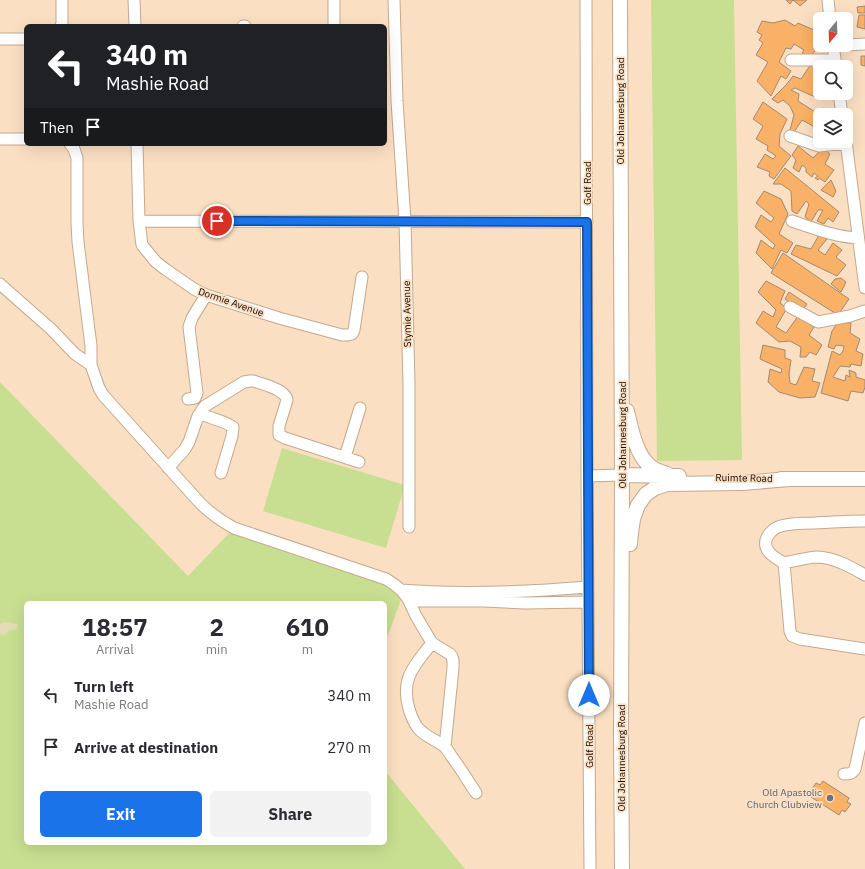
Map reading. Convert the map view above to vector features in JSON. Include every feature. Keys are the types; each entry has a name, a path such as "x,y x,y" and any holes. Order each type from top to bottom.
{"main road":[{"name":"Old Johannesburg Road","path":"620,0 622,869"},
{"path":"622,392 634,438 642,459 650,467 670,476"},
{"name":"Ruimte Road","path":"622,475 789,479 865,479"},
{"path":"622,604 628,573 630,533 633,519 638,505 646,494 655,488 667,484 742,483 789,479"}],"street":[{"path":"62,0 62,24"},
{"path":"134,0 135,24"},
{"path":"334,0 334,24"},
{"name":"Stymie Avenue","path":"394,0 397,101 405,221 409,384 409,527"},
{"name":"Golf Road","path":"586,0 590,869"},
{"path":"828,0 829,12"},
{"path":"0,39 24,39"},
{"path":"853,45 865,44"},
{"path":"790,60 813,62"},
{"path":"387,102 397,101"},
{"path":"790,136 813,144"},
{"path":"0,139 24,139"},
{"path":"72,146 77,158 76,216 91,346 91,365 103,395 212,515 241,530 386,579 401,590 409,601 432,643 452,656 453,668 445,747"},
{"name":"Dormie Avenue","path":"137,146 138,221 142,245 164,269 194,289 206,295 322,330 348,335 352,334 354,330 362,277"},
{"path":"847,148 861,224 858,238 865,288"},
{"path":"138,221 587,222"},
{"path":"792,222 835,234 858,238"},
{"path":"0,284 51,329 75,354 91,365"},
{"path":"188,399 195,398 197,393 189,327 192,318 206,295"},
{"path":"790,307 818,322 850,316 865,311"},
{"path":"75,354 91,346"},
{"path":"168,468 185,449 198,416 205,406 244,382 250,381 254,381 281,391 286,396 279,426 279,435 359,462"},
{"path":"345,457 360,408"},
{"path":"200,412 207,417 224,422 233,427 232,436 221,472"},
{"path":"587,476 622,475"},
{"path":"865,521 800,523 779,527 772,530 766,540 768,552 784,563 819,557 844,564 865,575"},
{"path":"784,563 790,631 792,636 800,639 865,649"},
{"path":"401,590 429,592 483,592 588,587"},
{"path":"409,601 484,601 525,603 588,602"},
{"path":"432,643 412,669 407,681 407,700 411,717 417,727 424,734 445,747 476,793"},
{"path":"844,774 851,774 855,769 865,723"}],"green space":[{"path":"651,0 734,0 742,460 657,461"},
{"path":"0,382 188,576 234,528 404,592 387,638 387,601 24,601 24,845 387,845 387,773 465,869 0,869"},
{"path":"282,448 405,485 386,548 263,511"}],"sand":[{"path":"5,622 17,624 18,626 15,630 10,630 2,635 0,634 0,624"}],"building":[{"path":"786,0 793,0 790,4"},
{"path":"793,0 807,0 800,6"},
{"path":"865,6 865,13 858,13 857,7"},
{"path":"859,15 865,15 865,29 857,27"},
{"path":"785,20 795,26 798,23 813,30 814,52 810,57 802,53 804,50 794,44 791,49 786,48 779,62 791,71 786,79 781,76 771,96 757,81 768,62 756,55 763,43 759,40 762,35 757,32 762,21 773,23"},
{"path":"861,56 865,56 865,66 861,65"},
{"path":"811,64 813,65 813,96 795,88 791,90 799,94 798,101 813,111 813,126 802,120 794,132 790,130 794,115 790,106 783,100 778,103 772,99 793,76 801,79"},
{"path":"763,102 787,119 780,134 779,146 791,156 774,179 769,176 770,172 757,167 765,154 773,159 776,156 767,150 768,146 756,139 763,126 753,119"},
{"path":"798,146 813,158 823,148 830,154 825,164 834,170 825,182 819,178 818,180 815,178 818,176 814,173 812,177 806,172 806,168 802,165 799,172 793,168 796,160 792,155"},
{"path":"785,168 839,212 833,222 828,218 824,224 817,221 823,210 818,210 811,222 805,217 809,204 806,201 797,214 792,211 791,191 781,184 773,184"},
{"path":"831,180 836,191 833,197 821,190"},
{"path":"764,191 781,199 788,214 779,234 793,243 787,253 781,250 772,269 756,253 761,240 773,249 775,245 755,227 761,215 771,222 774,218 756,203"},
{"path":"819,235 827,239 818,250 825,255 833,243 842,250 836,257 846,265 837,276 791,254 796,245 811,249"},
{"path":"783,253 849,299 838,315 771,273"},
{"path":"841,278 846,282 841,292 831,284 835,279"},
{"path":"766,281 785,291 780,303 787,308 776,327 786,333 798,316 814,327 809,335 822,345 816,355 810,352 806,357 800,357 801,347 790,341 779,342 756,323 763,311 773,317 776,310 758,292"},
{"path":"789,292 807,304 802,311 785,299"},
{"path":"838,322 851,323 850,333 860,339 856,351 863,354 861,366 851,364 850,367 840,366 833,377 845,381 846,375 850,377 849,370 856,373 856,377 865,380 863,393 851,391 848,401 821,393 832,351 840,355 843,351 844,346 836,345 834,349 828,347 832,331"},
{"path":"763,345 785,350 785,358 791,360 789,374 790,383 796,385 804,367 815,369 812,381 820,383 815,397 800,398 779,392 768,382 770,369 781,373 782,369 760,359"},
{"name":"Old Apastolic Church Clubview","path":"823,781 849,798 847,802 851,804 845,812 842,810 839,815 811,797 814,792 811,790 816,783 820,785"}],"place":[{"name":"Old Apastolic Church Clubview","path":"830,798"}],"route":[{"path":"217,221 587,222 589,695"}]}
